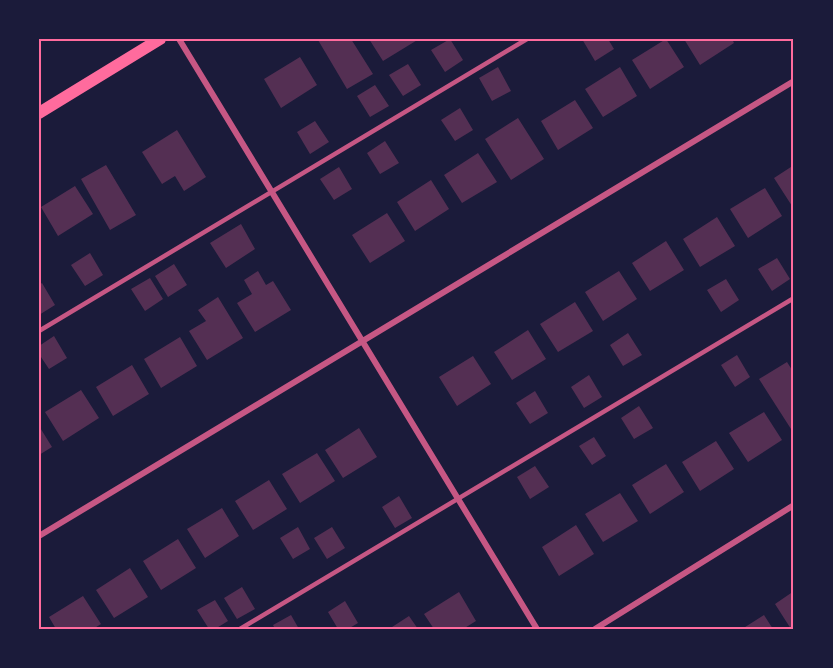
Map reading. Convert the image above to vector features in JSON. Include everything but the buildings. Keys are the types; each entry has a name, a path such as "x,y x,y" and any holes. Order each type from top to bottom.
{"main road":[{"path":"39,112 160,39"}],"street":[{"path":"179,39 537,629"},
{"path":"39,536 794,81"},
{"path":"595,629 794,505"}],"lane":[{"path":"39,331 527,39"},
{"path":"240,629 794,298"}]}
